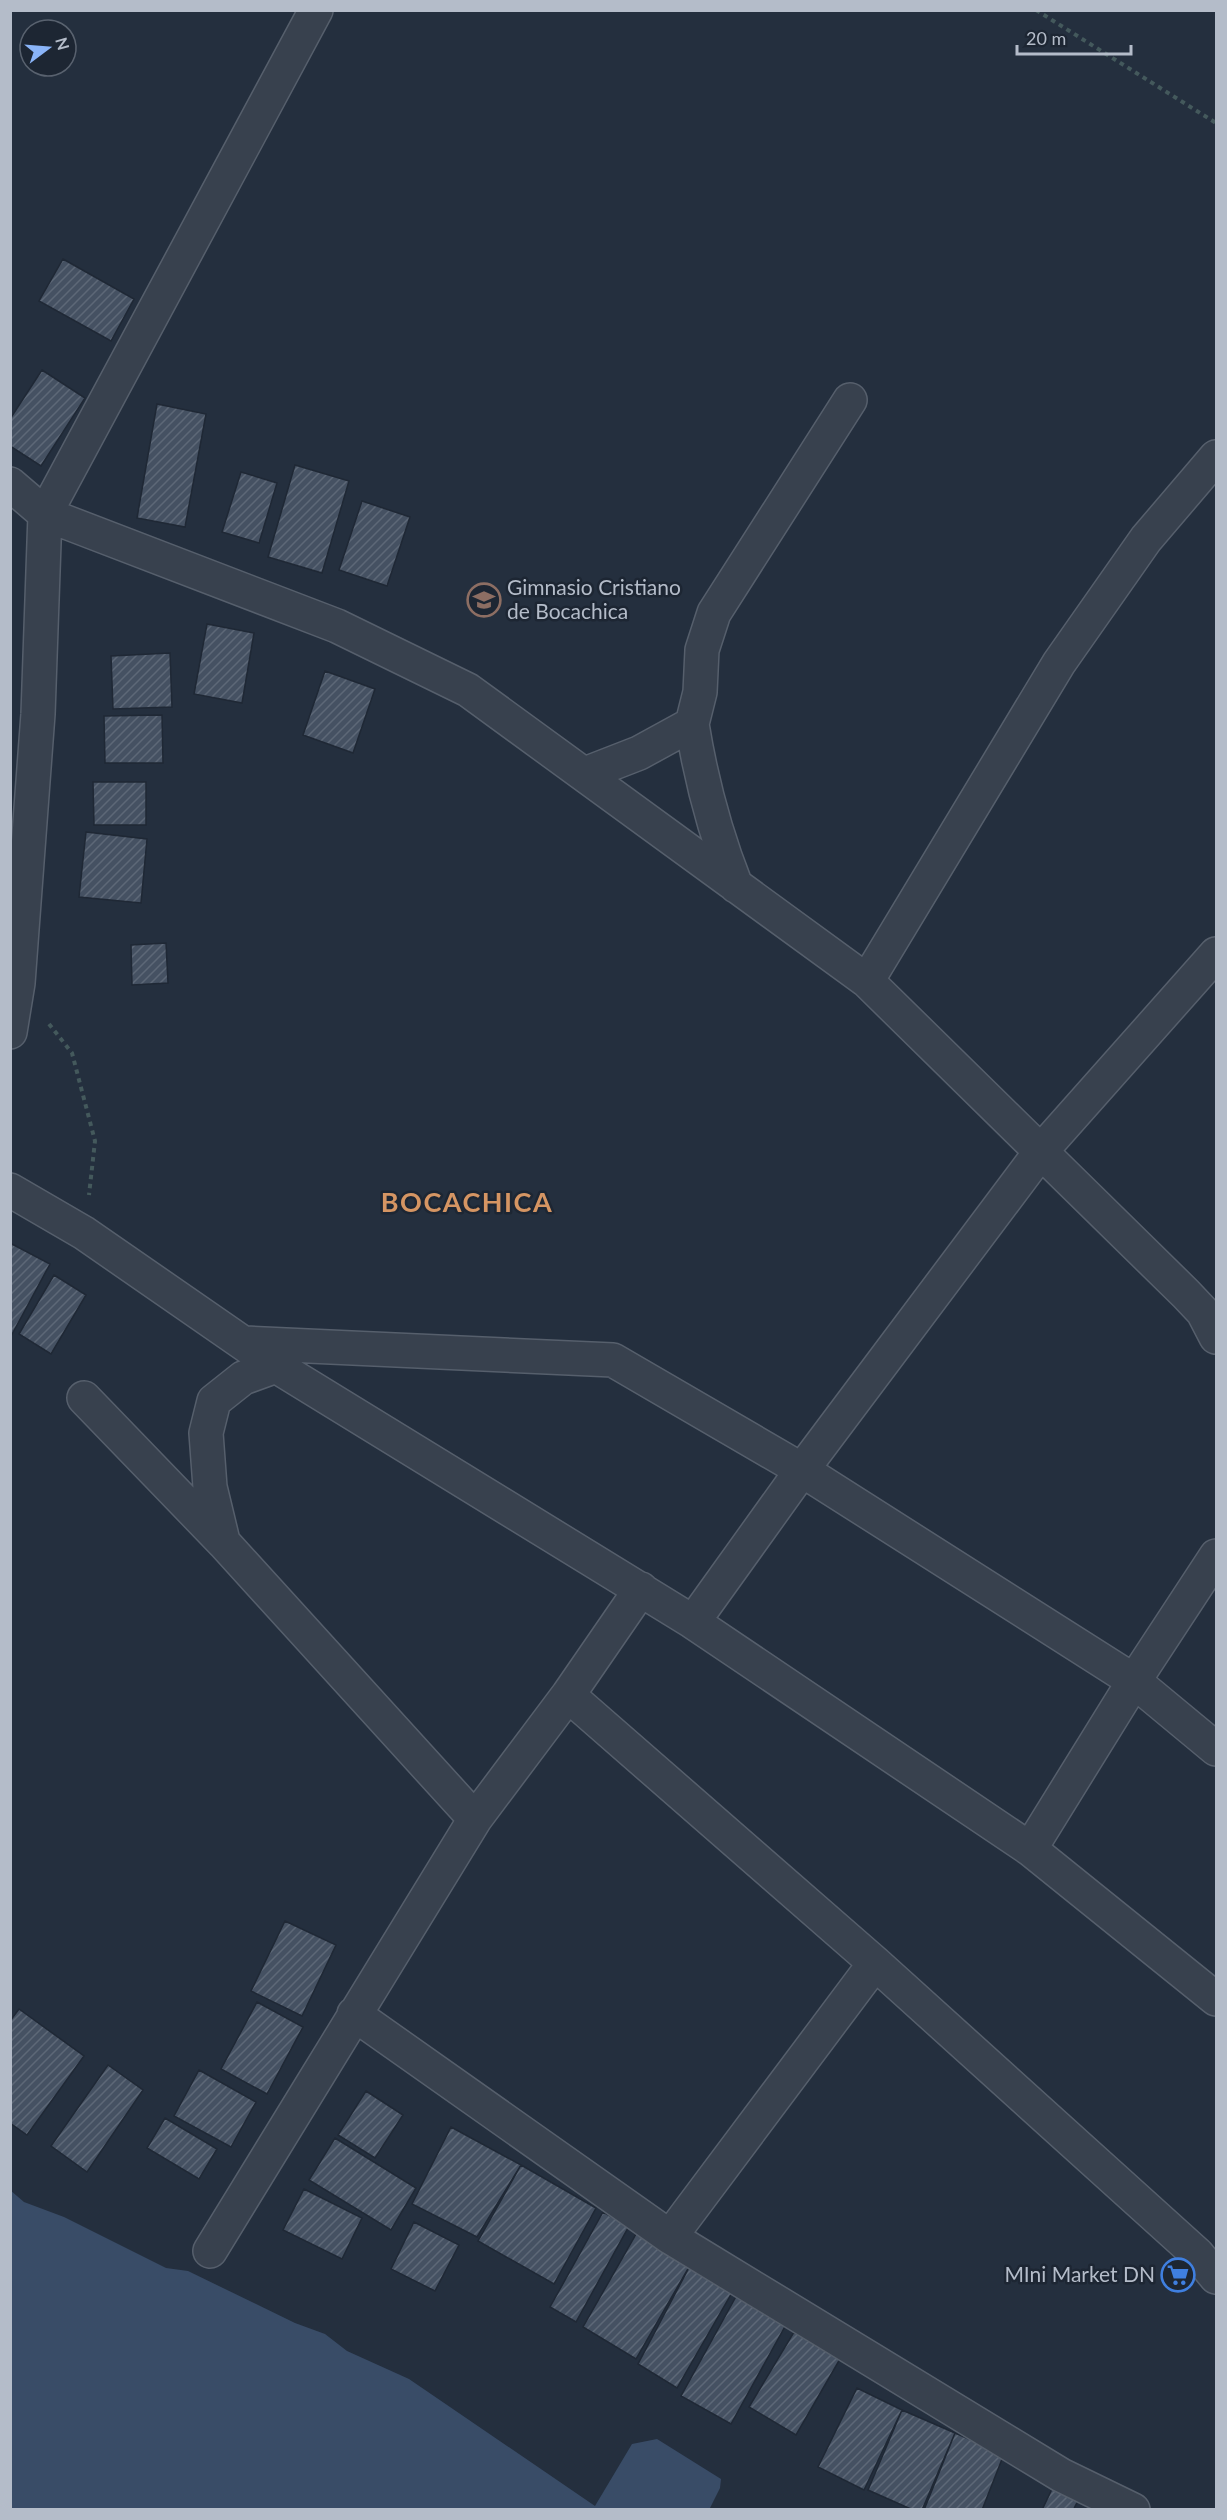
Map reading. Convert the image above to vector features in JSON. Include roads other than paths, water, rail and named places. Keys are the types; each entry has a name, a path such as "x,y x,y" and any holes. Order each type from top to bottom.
{"street":[{"path":"10,1032 18,983 38,714 45,514 316,10"},
{"path":"737,887 719,842 700,773 692,724 700,692 702,650 714,613 850,400"},
{"path":"867,981 1059,663 1146,539 1216,457"},
{"path":"10,484 45,514 337,626 468,690 867,981 1042,1150 1203,1312 1216,1337"},
{"path":"585,774 639,753 692,724"},
{"path":"693,1622 802,1470 1042,1150 1216,954"},
{"path":"10,1190 84,1233 276,1366 693,1622 1030,1849 1216,1999"},
{"path":"245,1343 612,1360 802,1470 1134,1681 1216,1749"},
{"path":"224,1543 210,1487 206,1433 214,1401 243,1378 276,1366"},
{"path":"84,1398 224,1543 475,1819"},
{"path":"1030,1849 1134,1681 1216,1556"},
{"path":"210,2251 475,1819 568,1695 641,1589"},
{"path":"568,1695 1210,2255"},
{"path":"670,2237 875,1963"},
{"path":"354,2014 670,2237 1061,2475 1133,2510"}],"water":[{"path":"10,2190 24,2202 64,2217 166,2268 188,2271 295,2323 325,2334 347,2351 409,2379 595,2506 632,2444 657,2439 721,2479 720,2488 709,2510 11,2509"}],"place":[{"name":"Gimnasio Cristiano de Bocachica","path":"484,600"},
{"name":"MIni Market DN","path":"1178,2275"}],"district":[{"name":"BOCACHICA","path":"467,1203"}]}
